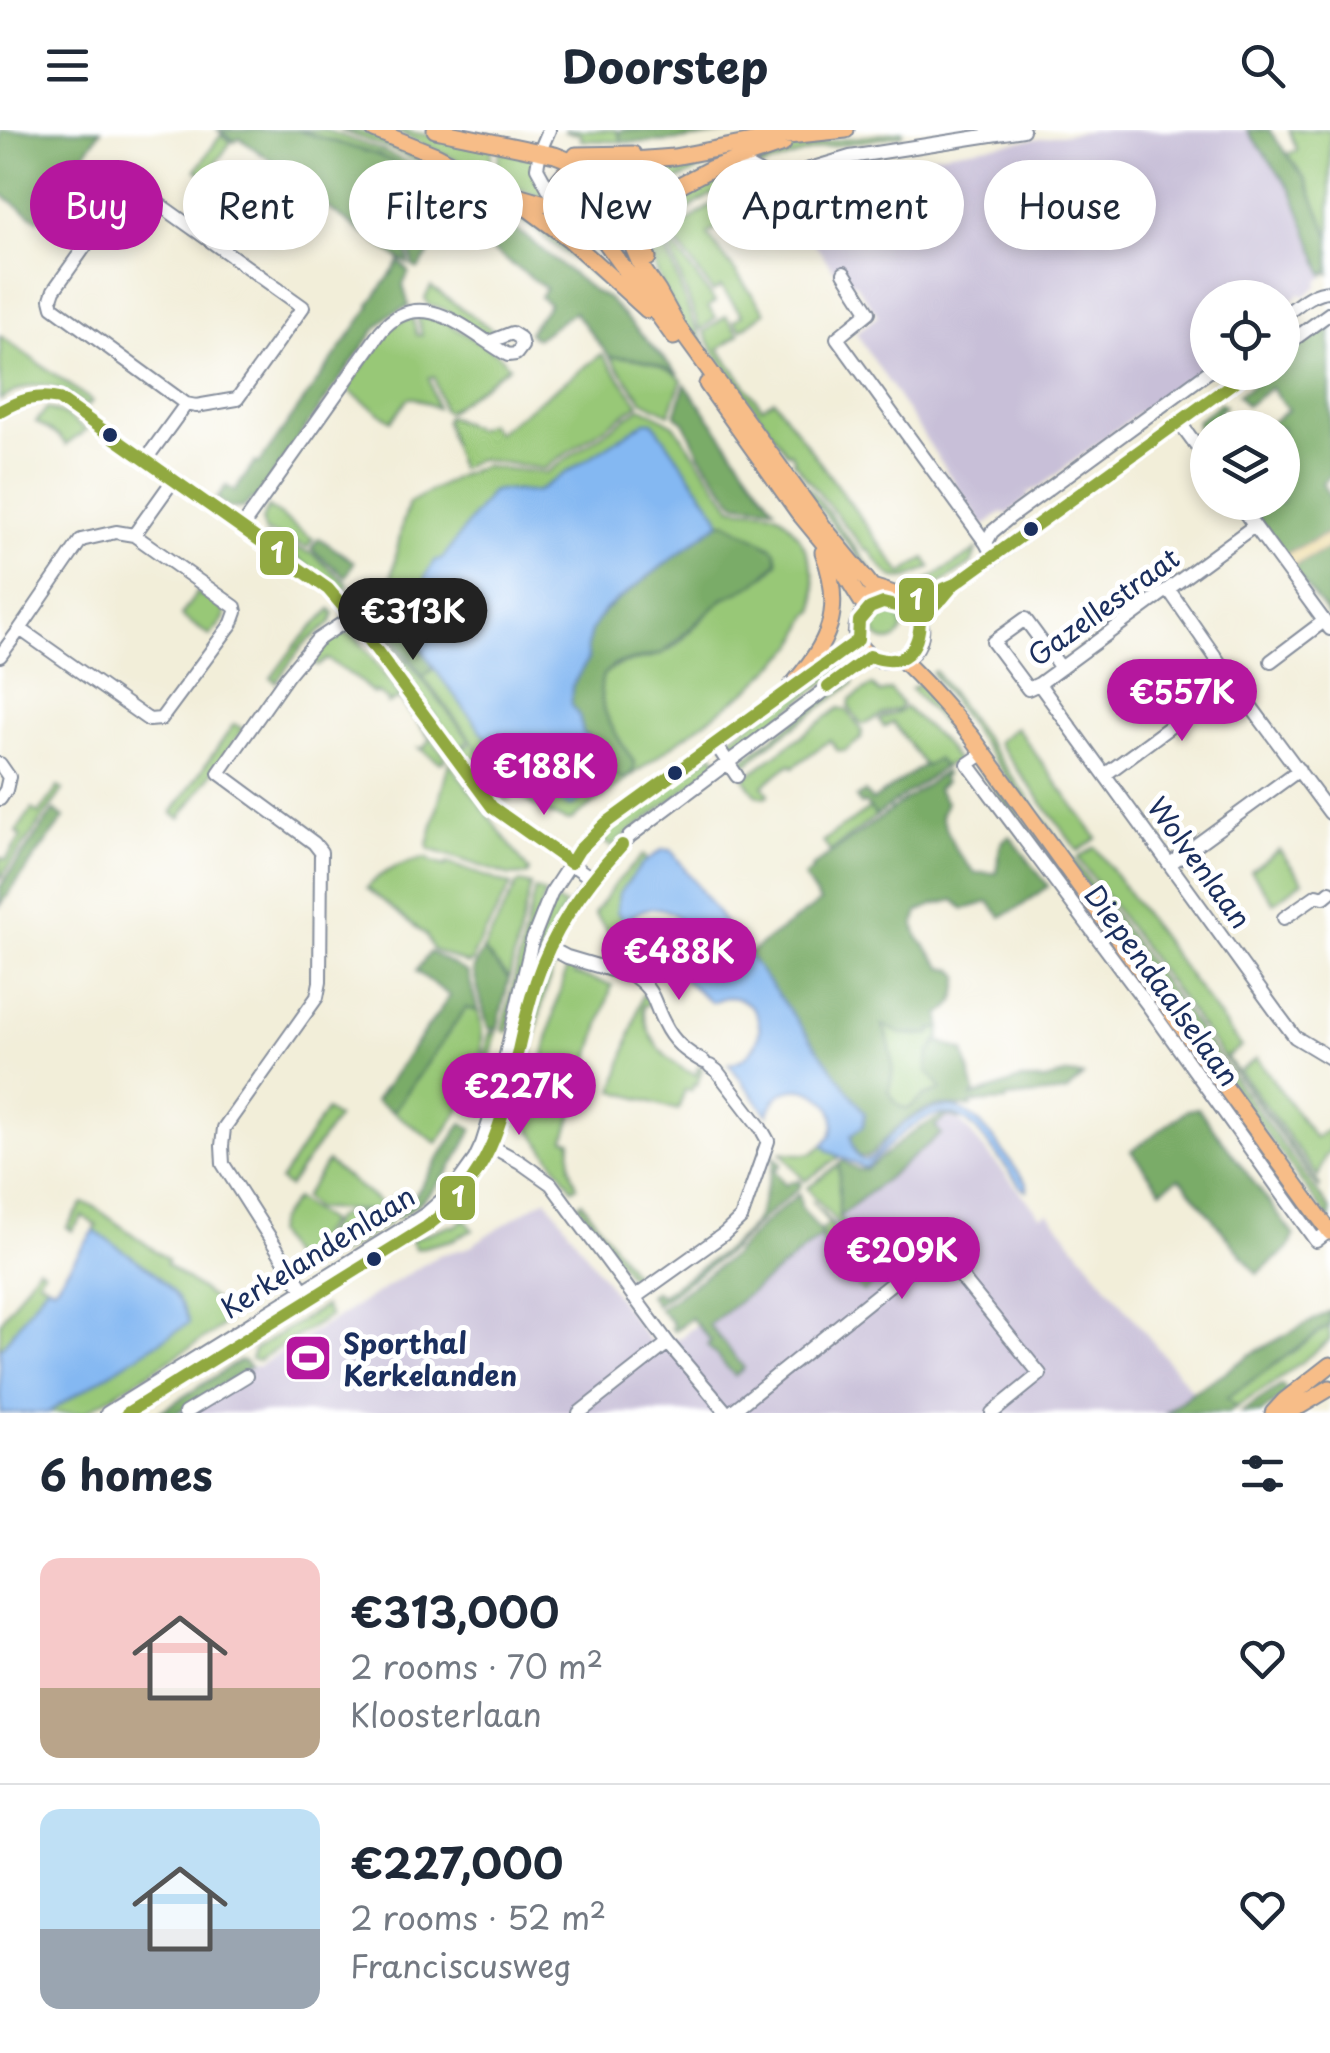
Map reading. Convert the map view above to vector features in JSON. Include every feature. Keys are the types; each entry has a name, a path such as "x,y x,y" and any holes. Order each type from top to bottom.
{"main road":[{"path":"374,130 445,160"},
{"path":"435,130 567,160"},
{"path":"634,160 846,130"},
{"path":"736,160 806,136"},
{"path":"547,153 692,153"},
{"path":"523,205 592,258 666,326"},
{"path":"611,250 830,552 867,610"},
{"path":"633,250 678,327 825,529 880,594 910,609 920,632 908,649 884,662 870,656 858,640 859,621 880,594"},
{"path":"646,250 658,290"},
{"path":"790,688 813,661 832,621 832,576 818,539"},
{"name":"Diependaalselaan","path":"908,649 1330,1232"},
{"path":"1273,1413 1330,1365"},
{"path":"1282,1413 1330,1388"}],"street":[{"path":"840,160 1023,130"},
{"path":"543,182 537,162 547,153 548,132"},
{"path":"131,191 142,192 302,307 239,397 196,406 186,404 52,304 54,290 120,196 131,191"},
{"path":"844,274 868,312 836,338 994,558"},
{"path":"1300,303 1312,295 1330,291"},
{"path":"242,527 381,330 392,320 413,311 429,311 488,342"},
{"path":"1300,335 1330,313"},
{"path":"986,542 1010,517 1190,385"},
{"path":"910,609 994,558 1224,390"},
{"path":"0,411 32,396 59,399 328,589 492,807 591,878"},
{"path":"146,459 186,404"},
{"path":"1180,423 1190,437"},
{"path":"134,534 174,479"},
{"path":"1250,520 1327,625 1271,661"},
{"name":"Gazellestraat","path":"1034,687 1254,526"},
{"path":"0,656 81,540 116,532 134,534 236,612 232,623 160,719 149,720 20,629"},
{"path":"1169,590 1330,813"},
{"path":"306,1295 223,1164 222,1146 224,1128 317,997 320,852 219,773 278,686 317,640 352,617"},
{"name":"Wolvenlaan","path":"1061,668 1026,618 993,642 1106,774 1296,1036 1330,1058"},
{"name":"Kerkelandenlaan","path":"488,1145 536,925 550,893 579,850 606,823 858,640"},
{"name":"Kerkelandenlaan","path":"107,1413 426,1227 452,1207 470,1186 502,1122 535,982 571,906 591,878 630,836 870,656"},
{"path":"1106,774 1232,681"},
{"path":"715,743 737,776"},
{"path":"0,764 9,778 0,798"},
{"path":"1170,864 1299,770"},
{"name":"Wolvenlaan","path":"1284,918 1323,894"},
{"path":"550,948 567,957 632,976 653,993 663,1022 676,1042 717,1071 768,1141 741,1218 634,1298"},
{"path":"488,1145 551,1184 668,1343 728,1413 937,1247 1040,1374 992,1413"},
{"name":"Kerkelandenlaan","path":"127,1413 306,1295"},
{"path":"579,1413 668,1343"},
{"path":"185,1413 246,1376"}],"shaded area":[{"path":"1091,130 1247,130 1292,191 1325,276 1304,297 1300,280 1190,280 1190,377 1027,493 1029,497 1006,515 1003,512 983,526 856,333 878,316 854,282 846,287 819,250 964,250 964,160 899,160"},
{"path":"948,1116 959,1120 1041,1216 1048,1212 1193,1392 1196,1413 174,1413 248,1367 259,1366 439,1255 467,1248 546,1198 649,1341 679,1338 839,1217 940,1134 935,1127"}],"green space":[{"path":"0,130 101,130 80,160 30,160 30,214 0,193"},
{"path":"218,130 297,130 389,160 349,160 349,223 329,209 329,160 270,160 239,138 235,142"},
{"path":"297,130 325,130 402,160"},
{"path":"340,130 375,135 434,160 414,160"},
{"path":"565,130 616,130 622,142 581,140 581,134"},
{"path":"752,130 622,142 618,133"},
{"path":"1247,130 1269,130 1306,180 1330,238 1330,274 1324,275 1292,191"},
{"path":"1289,130 1330,130 1330,238 1306,180 1287,154 1297,150"},
{"path":"903,131 902,135 820,148 784,160 753,160 804,146"},
{"path":"399,133 493,147 490,160 456,160"},
{"path":"221,135 231,142 218,160 203,160"},
{"path":"501,149 534,155 543,198 523,190 523,160 498,160"},
{"path":"721,154 722,158 707,160 707,166 687,176 687,160 659,160"},
{"path":"707,176 707,197 687,210 687,187"},
{"path":"707,208 707,250 719,250 765,312 741,330 734,321 742,315 721,287 713,292 682,250 687,250 687,222"},
{"path":"523,211 543,223 543,236 523,222"},
{"path":"523,235 608,299 679,375 646,361 610,357 574,312 536,339 528,333 549,304 540,297 546,288 492,250 523,250"},
{"path":"387,250 406,250 409,264 400,262 409,272 403,285 409,306 389,315 374,331 255,500 243,508 230,508 217,499 226,486 235,491 255,462 259,464 401,260"},
{"path":"410,250 432,250 418,269 413,266"},
{"path":"561,250 572,250 604,280"},
{"path":"667,250 710,357 870,572 819,507 797,486 698,350 662,285 649,252"},
{"path":"670,250 677,250 715,302 708,307 716,318 700,330"},
{"path":"431,287 497,333 485,335 443,309 428,305 425,298"},
{"path":"417,315 442,320 498,354 509,366 447,412 443,410 434,377 429,378 437,408 409,398 391,421 346,389 390,327 412,316 417,335 422,335"},
{"path":"726,316 739,334 719,349 762,407 774,400 902,574 925,558 931,567 909,577 895,578 866,551 793,461 714,352 704,332"},
{"path":"1330,323 1330,476 1322,483 1330,497 1330,532 1283,555 1259,520 1300,520 1300,410 1288,410 1273,390 1300,390 1300,344"},
{"path":"0,336 92,401 87,407 45,385 25,388 0,400"},
{"path":"602,354 639,404 544,469 478,459 459,469 445,420 448,416 476,429 488,423 496,433"},
{"path":"610,357 656,363 682,380 669,414 642,400"},
{"path":"685,384 774,507 735,503 700,455 684,422 675,415"},
{"path":"1245,390 1268,390 1246,406 1238,395"},
{"path":"47,408 86,430 66,445 36,422"},
{"path":"640,408 674,425 732,507 773,512 788,523 810,561 815,611 809,615 795,646 752,687 570,821 549,814 524,798 475,745 510,800 499,798 461,750 473,742 423,677 434,668 528,787 610,779 610,773 625,778 633,772 635,764 605,710 603,675 670,649 719,603 773,569 778,562 773,548 720,522 718,515 581,465 536,492 491,492 417,595 391,581 409,503 483,466 546,473"},
{"path":"268,507 313,539 307,547 265,531 262,520"},
{"path":"720,522 773,548 778,562 756,583 723,599 663,653 614,665 603,675 605,710 635,764 633,772 625,778 618,776 609,770 596,743 583,733 579,716 571,705 572,686 588,659 591,631 604,611"},
{"path":"265,536 313,554 348,584 342,592"},
{"path":"319,538 354,562 346,577 311,549"},
{"path":"1330,548 1330,618 1292,567"},
{"path":"977,550 971,564 932,589 927,581"},
{"path":"391,581 417,595 402,619 434,668 423,677 368,602"},
{"path":"351,589 470,740 458,749 400,668 405,663 382,630 377,636 345,595"},
{"path":"197,592 224,611 223,619 210,636 181,616"},
{"path":"331,609 331,623 303,645 276,682 271,678 297,643"},
{"path":"888,613 898,617 902,627 898,637 888,641 878,637 874,627 878,617"},
{"path":"340,634 352,634 358,639 446,758 441,763 419,748 424,748 430,739 399,698 388,704 388,700 375,691 373,694 327,659 318,666 308,658"},
{"path":"837,660 843,668 732,754 724,743"},
{"path":"935,671 1330,1210 1330,1221 981,742 932,673"},
{"path":"852,679 854,683 740,770 742,760"},
{"path":"920,683 973,753 968,756 911,689"},
{"path":"872,685 880,693 890,690 902,704 897,710 861,724 849,707 850,700"},
{"path":"905,707 943,742 958,763 944,767 937,759 925,767 893,722 884,727 879,720"},
{"path":"839,708 847,710 862,731 861,739 845,751 837,750 830,740 763,785 768,796 754,792 744,778"},
{"path":"234,724 243,729 180,818 172,813"},
{"path":"1016,727 1097,838 1078,851 997,742"},
{"path":"713,753 719,763 611,847 599,837"},
{"path":"937,759 944,767 876,816 856,798 865,792 872,801"},
{"path":"449,762 529,871 527,875 510,876 429,849"},
{"path":"984,766 1243,1122 1308,1222 980,769"},
{"path":"944,772 945,782 937,789 946,802 941,816 955,849 975,873 997,873 1000,846 1010,836 1048,886 1001,917 989,902 964,909 954,900 918,912 914,925 918,937 943,968 960,976 953,1003 940,1014 941,1029 932,1029 931,1034 901,1034 883,1025 892,1058 888,1091 899,1106 908,1109 924,1096 942,1090 927,1070 929,1053 939,1041 964,1051 975,1092 972,1097 1020,1080 1083,1076 1066,1092 928,1109 901,1124 872,1154 858,1156 852,1148 851,1135 748,954 820,902 804,877 811,868"},
{"path":"58,787 63,790 0,879 0,857 6,860 21,837 16,832 32,809 39,814"},
{"path":"870,808 876,816 830,852 823,841"},
{"path":"54,810 64,818 0,906 0,887"},
{"path":"1095,847 1241,1047 1226,1057 1319,1188 1078,858"},
{"path":"1279,850 1303,881 1274,903 1251,871"},
{"path":"643,855 648,860 619,894 617,912 626,922 621,940 615,939 594,914 614,885"},
{"path":"426,858 511,885 468,964 433,950 426,935 367,888 386,872"},
{"path":"517,884 531,885 509,979 483,950"},
{"path":"535,889 545,894 508,1032 503,1030"},
{"path":"554,900 565,906 536,963 541,933"},
{"path":"483,950 509,979 497,1030 488,1028 473,970"},
{"path":"430,952 468,973 478,1011 466,1008 393,1112 375,1101 450,996 416,971"},
{"path":"551,955 557,956 535,1038 525,1035 526,1025"},
{"path":"569,962 576,964 574,974 612,985 565,1139 571,1141 570,1167 577,1186 573,1189 528,1126"},
{"path":"642,995 648,997 649,1004 643,1006 645,1017 659,1048 685,1070 696,1075 698,1067 702,1068 697,1085 691,1091 685,1090 678,1110 614,1091"},
{"path":"466,1008 478,1011 482,1029 479,1064 466,1097 437,1143 393,1112"},
{"path":"882,1024 910,1035 941,1029 935,1043 943,1090 924,1096 908,1109 895,1103 885,1076"},
{"path":"490,1032 496,1033 481,1098 474,1096"},
{"path":"523,1040 534,1042 520,1106 509,1104"},
{"path":"1257,1058 1315,1138 1330,1128 1330,1152 1318,1177 1240,1071"},
{"path":"1198,1108 1294,1236 1289,1248 1257,1274 1182,1180 1179,1178 1161,1190 1131,1151 1188,1110"},
{"path":"326,1110 337,1118 288,1187 280,1181"},
{"path":"947,1117 935,1126 941,1134 839,1217 839,1164 843,1161 858,1170 867,1169 914,1131"},
{"path":"462,1123 473,1129 450,1169 432,1191 396,1219 393,1214 409,1205"},
{"path":"823,1145 841,1156 805,1181 781,1152 808,1154"},
{"path":"768,1153 781,1164 775,1171 786,1185 799,1180 798,1189 732,1249 656,1305 649,1295 655,1291 660,1296 731,1246 752,1226 775,1159"},
{"path":"327,1162 385,1207 396,1194 400,1198 397,1204 384,1211 315,1209 303,1198"},
{"path":"839,1164 839,1217 884,1275 807,1188"},
{"path":"799,1194 801,1207 823,1235 709,1325 744,1368 735,1376 707,1345 711,1341 691,1318 674,1331 673,1324 659,1309 732,1256"},
{"path":"295,1199 329,1222 296,1265 275,1233 278,1221"},
{"path":"812,1200 877,1281 863,1292 819,1237 819,1232 829,1224"},
{"path":"582,1202 642,1285 636,1286 578,1205"},
{"path":"83,1203 93,1206 168,1260 166,1264 234,1314 202,1340 84,1413 47,1413 189,1323 163,1281 94,1231 97,1226 83,1216 72,1231 67,1227"},
{"path":"342,1214 375,1214 391,1222 343,1252 324,1259 317,1246 335,1218"},
{"path":"465,1219 473,1230 452,1240 416,1249 410,1240 453,1227"},
{"path":"38,1267 44,1271 38,1279 47,1285 0,1350 0,1322"},
{"path":"324,1306 330,1316 257,1361 251,1359 254,1350"},
{"path":"1330,1311 1330,1325 1227,1398 1236,1407 1228,1413 1166,1413 1251,1354"},
{"path":"1329,1326 1330,1340 1274,1383 1236,1407 1226,1399"},
{"path":"239,1361 250,1367 176,1413 158,1413"},
{"path":"1282,1385 1288,1393 1261,1413 1240,1413"}],"sand":[{"path":"1330,532 1330,548 1292,567 1283,555"}],"water":[{"path":"645,422 653,422 720,522 604,610 591,631 588,659 572,686 571,705 579,716 583,733 605,759 610,779 571,806 528,788 508,766 402,619 425,584 434,561 443,558 491,492 536,492"},
{"path":"662,850 671,850 865,1113 863,1126 851,1135 859,1158 873,1157 895,1133 920,1115 939,1108 958,1109 986,1130 1027,1184 1027,1190 959,1116 939,1114 914,1125 862,1167 823,1145 833,1130 833,1116 827,1103 816,1094 803,1089 789,1090 776,1098 768,1115 729,1064 743,1059 758,1039 757,1016 751,1007 728,997 711,1002 670,968 682,956 686,943 681,921 672,914 650,908 626,922 617,912 619,894 642,864"},
{"path":"94,1231 163,1281 189,1323 47,1413 0,1413 0,1350 47,1285 57,1284"}],"transit line":[{"name":"1","path":"0,411 28,399 59,399 328,589 492,807 571,863 606,823 858,640 859,621 870,608 883,603 900,607 955,584 1223,390"},
{"name":"1","path":"828,687 870,656 892,660 908,654 917,639 920,617 953,586"},
{"name":"1","path":"127,1413 426,1227 455,1201 476,1174 491,1145 536,981 551,943 583,892 622,845"}],"place":[{"name":"Sporthal Kerkelanden","path":"308,1358"}]}
